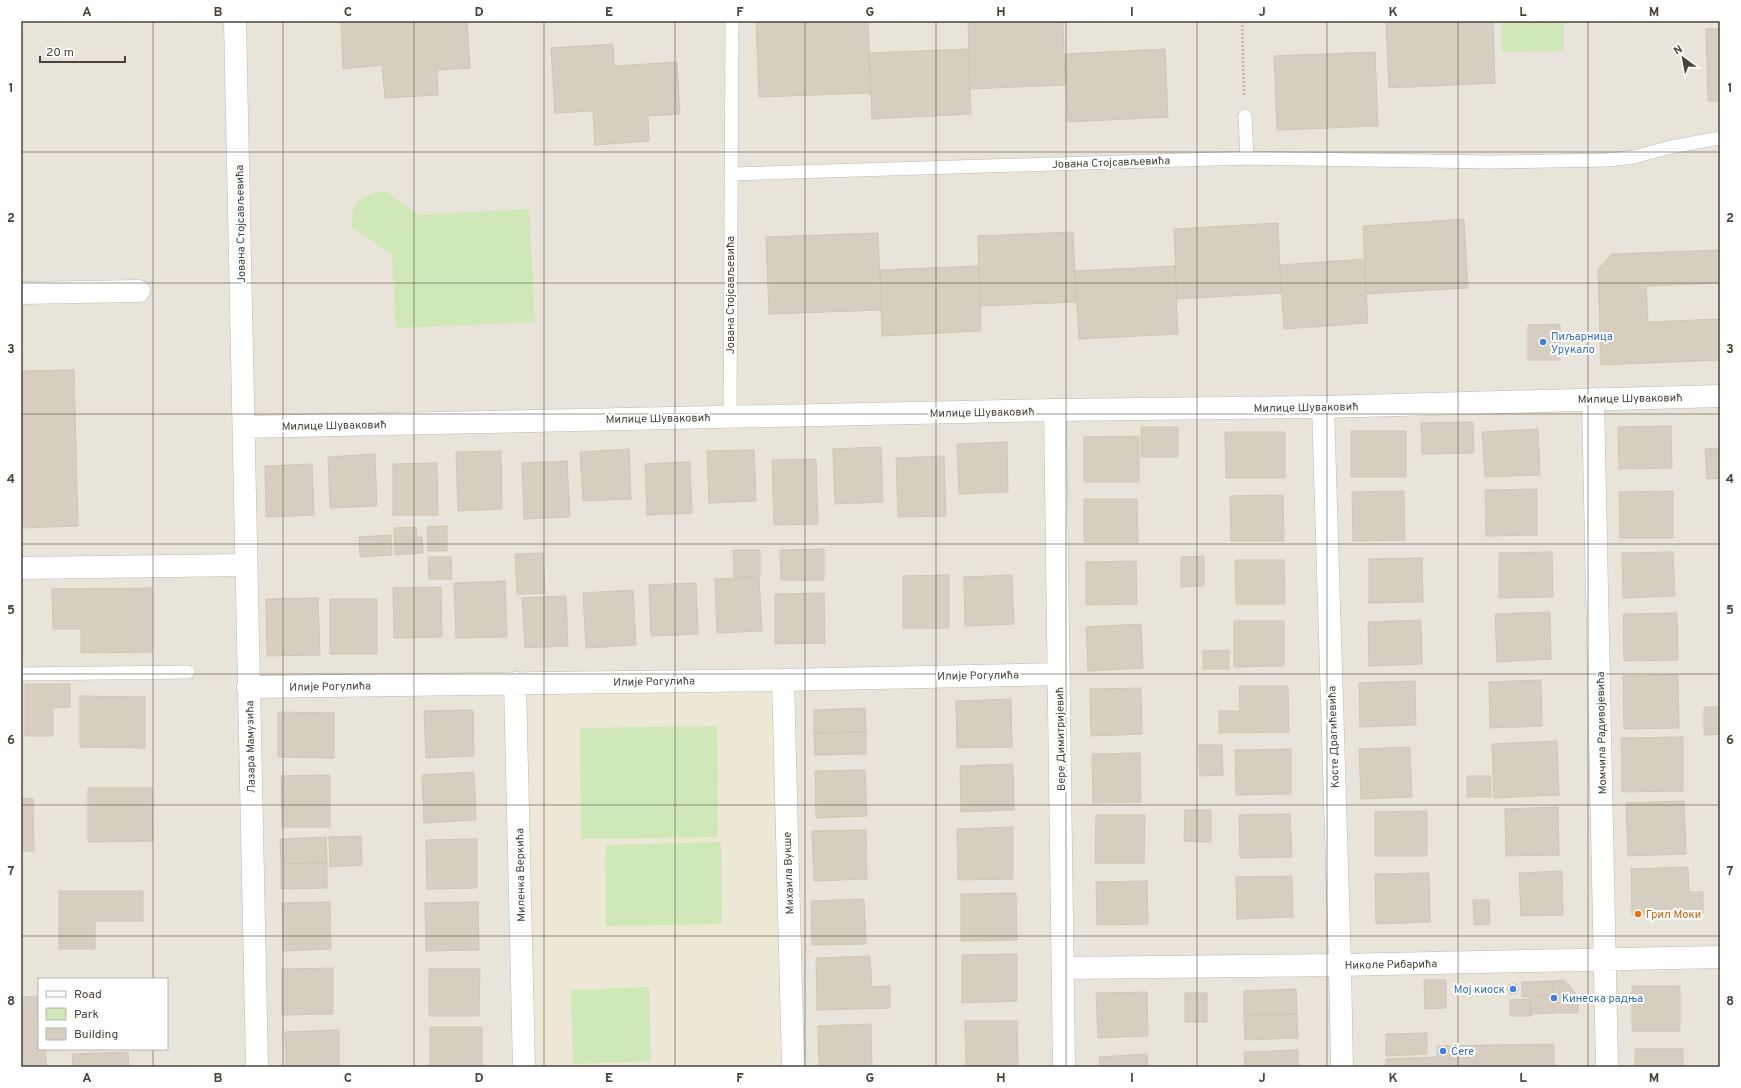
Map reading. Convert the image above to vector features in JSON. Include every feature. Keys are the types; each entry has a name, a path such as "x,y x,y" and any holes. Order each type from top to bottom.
{"street":[{"name":"Јована Стојсављевића","path":"235,21 244,427"},
{"path":"21,293 139,291"},
{"name":"Милице Шуваковић","path":"244,427 730,416 1323,407 1720,396"},
{"name":"Момчила Радивојевића","path":"1593,399 1606,959 1607,1067"},
{"name":"Косте Драгићевића","path":"1323,407 1342,1067"},
{"name":"Вере Димитријевић","path":"1054,410 1064,1067"},
{"name":"Лазара Мамузића","path":"244,427 248,687 258,1067"},
{"path":"21,568 246,565"},
{"name":"Илије Рогулића","path":"248,687 783,680 1059,674"},
{"name":"Михаила Вукше","path":"783,680 793,1067"},
{"name":"Миленка Веркића","path":"515,683 524,1067"},
{"name":"Николе Рибарића","path":"1063,968 1340,965 1720,957"}],"lane":[{"name":"Јована Стојсављевића","path":"730,416 732,21"},
{"path":"1245,116 1246,158"},
{"name":"Јована Стојсављевића","path":"731,174 1246,158 1492,162 1607,160 1634,157 1672,147 1720,138"},
{"path":"21,674 188,672"}],"path":[{"path":"1242,21 1245,116"}],"shaded area":[{"path":"21,21 1720,21 1720,1067 21,1067"},
{"path":"783,680 793,1067 524,1067 515,683"}],"green space":[{"path":"1502,21 1564,21 1564,51 1502,52"},
{"path":"377,192 387,192 418,215 529,209 535,322 396,328 392,255 352,227 354,208 360,200"},
{"path":"717,726 718,837 581,839 580,728"},
{"path":"721,842 722,924 606,926 605,845"},
{"path":"649,987 651,1061 573,1064 571,990"}],"building":[{"path":"341,21 467,21 470,68 437,70 438,95 385,98 382,65 343,69"},
{"path":"756,21 868,21 871,93 759,97"},
{"path":"968,21 1063,21 1065,85 970,89"},
{"path":"1386,21 1493,21 1495,83 1389,88"},
{"path":"1706,29 1720,29 1720,101 1708,101"},
{"path":"613,44 614,66 677,62 680,114 648,116 649,141 595,145 593,111 555,113 551,48"},
{"path":"968,49 971,114 872,119 869,53"},
{"path":"1165,49 1168,117 1068,122 1065,54"},
{"path":"1375,52 1378,126 1277,130 1274,56"},
{"path":"1464,219 1468,288 1366,294 1363,226"},
{"path":"1278,223 1281,293 1177,299 1174,229"},
{"path":"1073,232 1076,302 980,306 978,236"},
{"path":"878,233 881,310 769,314 766,237"},
{"path":"1720,250 1720,283 1646,286 1648,322 1720,319 1720,360 1601,365 1598,269 1612,254"},
{"path":"1364,259 1368,323 1284,329 1280,265"},
{"path":"979,266 981,331 882,336 880,270"},
{"path":"1175,266 1178,334 1079,339 1075,271"},
{"path":"1560,324 1560,360 1528,360 1528,325"},
{"path":"74,370 78,526 21,528 21,371"},
{"path":"1473,422 1474,453 1422,454 1421,423"},
{"path":"1671,426 1672,468 1619,469 1618,427"},
{"path":"1141,427 1178,427 1178,457 1141,457"},
{"path":"1538,429 1540,475 1485,477 1482,432"},
{"path":"1351,431 1406,431 1406,477 1351,477"},
{"path":"1225,432 1285,432 1285,478 1226,478"},
{"path":"1139,436 1139,482 1084,482 1084,437"},
{"path":"1007,442 1008,492 959,494 957,444"},
{"path":"881,447 883,502 835,504 833,449"},
{"path":"1720,448 1720,478 1707,479 1705,449"},
{"path":"629,449 631,499 583,501 580,452"},
{"path":"754,450 756,501 709,503 707,451"},
{"path":"501,451 502,509 458,511 456,452"},
{"path":"375,454 377,506 330,508 328,457"},
{"path":"944,456 946,516 898,517 896,458"},
{"path":"816,459 818,524 774,525 772,460"},
{"path":"567,461 570,517 524,519 522,463"},
{"path":"690,462 692,513 647,515 645,464"},
{"path":"437,463 438,515 393,515 393,464"},
{"path":"312,464 314,515 266,517 265,466"},
{"path":"1537,489 1537,535 1486,536 1485,490"},
{"path":"1404,491 1405,540 1353,541 1352,492"},
{"path":"1673,491 1673,538 1620,538 1619,492"},
{"path":"1283,495 1284,541 1231,541 1230,496"},
{"path":"1084,499 1137,499 1138,542 1084,542"},
{"path":"447,526 447,551 428,551 427,527"},
{"path":"416,527 417,537 422,537 423,553 395,555 394,528"},
{"path":"391,535 392,555 360,557 359,537"},
{"path":"824,549 824,580 781,580 780,550"},
{"path":"733,550 760,550 760,576 734,577"},
{"path":"1552,552 1553,597 1499,598 1499,553"},
{"path":"1673,552 1675,596 1623,598 1622,553"},
{"path":"543,553 545,593 517,594 515,554"},
{"path":"1204,556 1204,586 1181,587 1181,557"},
{"path":"428,557 451,557 452,579 429,579"},
{"path":"1422,558 1423,602 1369,603 1369,559"},
{"path":"1235,560 1284,560 1285,604 1236,604"},
{"path":"1136,561 1137,604 1086,605 1086,562"},
{"path":"949,575 949,628 903,628 903,576"},
{"path":"1012,575 1014,624 965,626 964,577"},
{"path":"759,577 762,631 717,633 715,579"},
{"path":"505,581 507,637 456,638 454,583"},
{"path":"696,583 698,634 651,636 649,585"},
{"path":"441,587 442,637 394,638 393,588"},
{"path":"152,588 152,652 81,653 81,629 53,629 52,589"},
{"path":"633,590 636,645 586,648 583,593"},
{"path":"824,593 825,643 775,644 775,594"},
{"path":"566,596 568,646 525,648 522,598"},
{"path":"318,598 320,655 267,656 266,599"},
{"path":"330,599 377,599 377,654 330,654"},
{"path":"1550,612 1551,659 1497,662 1495,614"},
{"path":"1677,613 1678,660 1624,661 1623,614"},
{"path":"1421,620 1422,664 1369,666 1368,622"},
{"path":"1234,621 1284,621 1284,666 1234,667"},
{"path":"1141,624 1143,668 1088,671 1086,627"},
{"path":"1229,650 1229,669 1203,669 1203,651"},
{"path":"1678,675 1679,728 1624,729 1623,676"},
{"path":"1541,680 1542,726 1490,728 1489,682"},
{"path":"1415,681 1416,725 1360,727 1359,683"},
{"path":"25,684 70,684 70,707 53,708 53,736 25,736"},
{"path":"1239,686 1288,686 1289,732 1219,733 1219,711 1240,711"},
{"path":"1141,688 1142,734 1091,736 1090,689"},
{"path":"80,696 145,697 145,748 80,747"},
{"path":"1011,699 1012,747 957,748 956,701"},
{"path":"1704,707 1720,707 1720,734 1704,735"},
{"path":"865,708 866,732 814,733 814,710"},
{"path":"473,710 474,756 426,758 424,711"},
{"path":"278,712 334,713 334,758 278,757"},
{"path":"866,732 866,754 815,755 814,733"},
{"path":"1683,737 1683,791 1622,792 1621,738"},
{"path":"1557,741 1559,795 1494,798 1492,744"},
{"path":"1199,745 1222,745 1223,775 1200,776"},
{"path":"1410,747 1412,797 1361,799 1359,749"},
{"path":"1291,749 1291,794 1236,795 1235,750"},
{"path":"1140,753 1141,802 1093,803 1092,754"},
{"path":"1013,764 1014,810 961,812 960,766"},
{"path":"865,770 867,816 816,818 815,771"},
{"path":"474,772 476,820 424,823 422,775"},
{"path":"330,775 330,827 282,827 281,776"},
{"path":"1467,776 1491,776 1491,797 1467,797"},
{"path":"88,788 152,788 153,841 88,842"},
{"path":"33,798 34,851 21,851 21,799"},
{"path":"1684,801 1686,854 1628,856 1626,803"},
{"path":"1558,807 1559,855 1506,856 1505,809"},
{"path":"1185,810 1211,810 1211,842 1184,841"},
{"path":"1427,811 1427,856 1375,856 1375,812"},
{"path":"1290,814 1292,857 1240,858 1239,815"},
{"path":"1096,815 1145,815 1144,863 1095,863"},
{"path":"1013,827 1013,879 958,880 957,829"},
{"path":"866,830 867,879 814,881 812,831"},
{"path":"361,836 362,865 330,867 329,837"},
{"path":"326,837 327,863 281,864 280,839"},
{"path":"477,839 477,888 427,889 426,840"},
{"path":"327,863 327,888 281,889 281,864"},
{"path":"1688,867 1689,892 1703,892 1703,913 1632,915 1631,869"},
{"path":"1562,871 1563,915 1521,916 1519,873"},
{"path":"1429,873 1430,922 1376,924 1375,874"},
{"path":"1292,876 1293,917 1237,919 1236,877"},
{"path":"1147,881 1148,924 1097,925 1096,882"},
{"path":"59,891 143,891 143,921 95,921 95,949 59,949"},
{"path":"1016,893 1017,940 961,941 961,894"},
{"path":"864,899 866,944 812,945 811,901"},
{"path":"1473,900 1489,900 1490,924 1474,925"},
{"path":"330,902 331,949 283,951 282,903"},
{"path":"478,902 479,950 426,951 425,903"},
{"path":"1017,954 1017,1001 962,1003 962,955"},
{"path":"870,956 872,987 890,986 890,1008 817,1010 816,958"},
{"path":"333,968 333,1014 282,1015 282,969"},
{"path":"429,969 480,969 479,1016 429,1016"},
{"path":"1424,980 1446,980 1446,1008 1425,1009"},
{"path":"1564,980 1578,996 1578,1013 1554,1013 1553,981"},
{"path":"1553,981 1553,996 1522,997 1522,982"},
{"name":"Мој киоск","path":"1510,984 1516,984 1519,989 1516,994 1510,994 1507,989"},
{"path":"1632,986 1680,986 1680,1031 1632,1031"},
{"path":"1296,989 1297,1014 1244,1015 1244,991"},
{"path":"1147,992 1148,1036 1098,1038 1096,993"},
{"path":"1185,993 1207,993 1207,1022 1185,1022"},
{"path":"38,996 38,1050 46,1050 46,1067 21,1067 21,997"},
{"path":"1553,996 1554,1013 1531,1014 1530,997"},
{"path":"1530,999 1531,1016 1510,1016 1510,1000"},
{"path":"1297,1014 1298,1038 1245,1040 1244,1015"},
{"path":"965,1021 1017,1021 1018,1065 966,1066"},
{"path":"871,1024 872,1067 819,1067 818,1026"},
{"path":"430,1027 482,1027 482,1067 430,1067"},
{"path":"339,1030 339,1067 286,1067 285,1032"},
{"path":"1427,1033 1427,1054 1386,1056 1386,1034"},
{"path":"1554,1044 1554,1067 1386,1067 1386,1059 1437,1057 1437,1046"},
{"path":"1635,1049 1683,1049 1683,1067 1635,1067"},
{"path":"1298,1050 1298,1067 1245,1067 1244,1052"},
{"path":"128,1052 129,1067 73,1067 72,1054"},
{"path":"1147,1054 1148,1067 1100,1067 1099,1057"}],"place":[{"name":"Пиљарница Урукало","path":"1543,342"},
{"name":"Грил Моки","path":"1638,914"},
{"name":"Мој киоск","path":"1513,989"},
{"name":"Кинеска радња","path":"1554,998"},
{"name":"Ćere","path":"1443,1051"}]}
